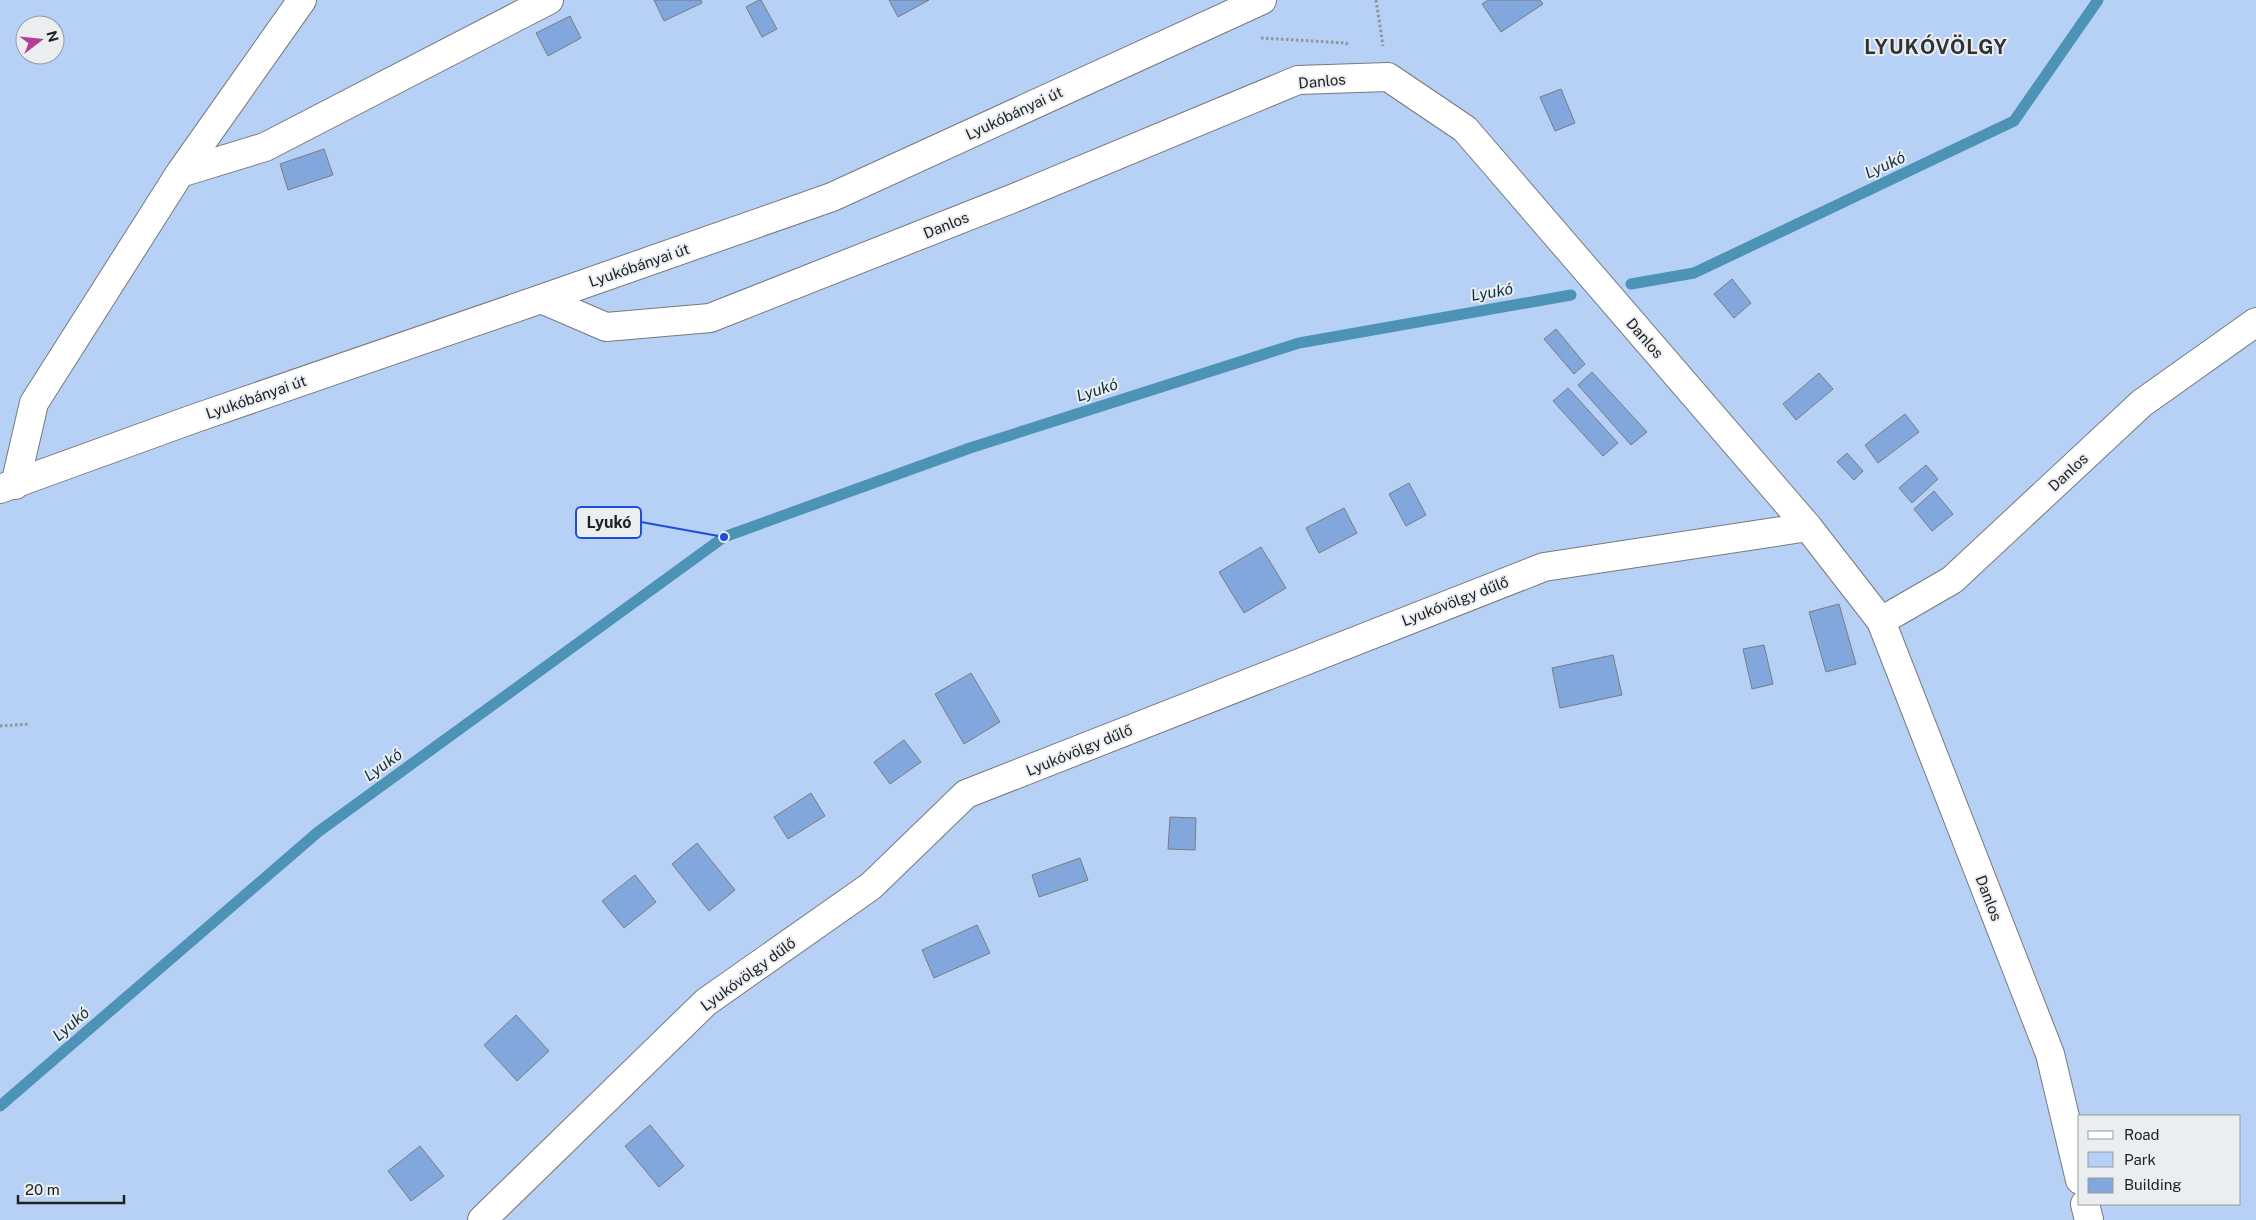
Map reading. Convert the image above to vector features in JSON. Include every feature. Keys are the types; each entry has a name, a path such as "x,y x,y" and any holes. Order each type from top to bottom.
{"street":[{"path":"7,487 34,403 180,173 302,0"},
{"path":"180,173 265,147 549,0"},
{"name":"Lyukóbányai út","path":"7,487 193,418 832,197 1262,0"},
{"name":"Danlos","path":"541,299 606,328 710,318 1014,198 1298,80 1388,77 1465,129 1808,526 1881,621 2050,1054 2078,1172"},
{"name":"Danlos","path":"1881,621 1952,580 2142,403 2256,322"},
{"name":"Lyukóvölgy dűlő","path":"482,1220 706,1002 871,886 966,794 1544,567 1808,526"},
{"path":"2085,1205 2089,1220"}],"path":[{"path":"1376,0 1388,77"},
{"path":"1222,19 1247,37 1346,43 1388,77"},
{"path":"0,726 30,724"}],"green space":[{"path":"0,0 2256,0 2256,1220 0,1220"}],"building":[{"path":"654,0 701,0 702,3 664,21"},
{"path":"761,0 777,29 762,37 746,7"},
{"path":"889,0 929,0 898,17"},
{"path":"1488,0 1540,0 1543,4 1501,32 1482,4"},
{"path":"570,16 581,38 548,56 536,33"},
{"path":"1561,89 1575,123 1555,131 1540,97"},
{"path":"324,149 333,175 288,190 280,164"},
{"path":"1732,279 1751,303 1734,318 1714,294"},
{"path":"1556,329 1585,364 1574,374 1544,339"},
{"path":"1592,372 1647,432 1631,445 1578,385"},
{"path":"1819,373 1833,389 1796,420 1783,404"},
{"path":"1568,388 1618,443 1603,456 1553,401"},
{"path":"1905,414 1919,432 1878,463 1865,445"},
{"path":"1847,453 1863,471 1854,480 1837,462"},
{"path":"1926,465 1938,479 1912,503 1899,488"},
{"path":"1409,483 1426,515 1406,526 1389,494"},
{"path":"1934,491 1953,514 1932,531 1914,509"},
{"path":"1344,508 1357,533 1319,553 1306,528"},
{"path":"1261,547 1286,588 1244,613 1219,572"},
{"path":"1839,604 1856,664 1826,672 1809,612"},
{"path":"1764,645 1773,684 1752,689 1743,649"},
{"path":"1613,655 1622,695 1560,708 1552,668"},
{"path":"971,673 1000,722 964,744 935,694"},
{"path":"904,740 921,762 890,784 874,762"},
{"path":"811,793 825,816 788,839 774,817"},
{"path":"1170,817 1196,818 1195,850 1168,849"},
{"path":"697,843 735,890 709,911 672,864"},
{"path":"1080,858 1088,880 1039,897 1032,875"},
{"path":"635,875 656,902 624,928 602,901"},
{"path":"977,925 990,953 934,978 922,950"},
{"path":"516,1015 549,1051 517,1081 484,1045"},
{"path":"650,1125 684,1166 659,1187 625,1146"},
{"path":"420,1146 444,1176 411,1201 388,1171"}],"waterway":[{"name":"Lyukó","path":"1631,284 1694,273 2014,121 2098,0"},
{"name":"Lyukó","path":"0,1106 318,832 724,537 970,448 1299,343 1571,295"}],"place":[{"name":"Lyukó","path":"724,537"}],"district":[{"name":"LYUKÓVÖLGY","path":"1936,47"}]}
